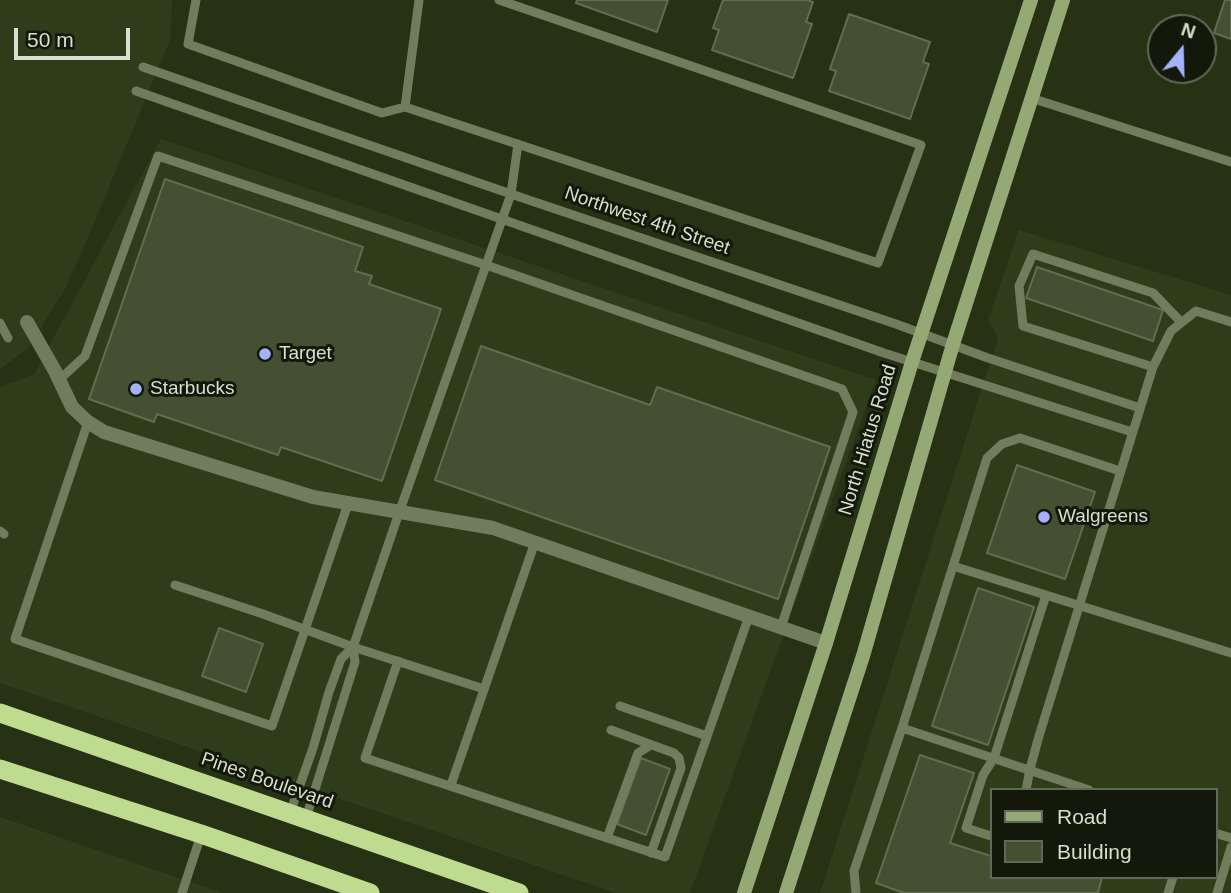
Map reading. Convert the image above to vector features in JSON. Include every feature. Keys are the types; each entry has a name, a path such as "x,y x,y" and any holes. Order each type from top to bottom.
{"highway":[{"name":"Pines Boulevard","path":"0,713 519,893"},
{"path":"0,769 201,834 370,893"}],"main road":[{"name":"North Hiatus Road","path":"744,893 826,643 912,362 1031,0"},
{"path":"786,893 863,656 953,344 1063,0"}],"street":[{"path":"27,322 72,407 104,432 313,497 493,528 826,643"}],"lane":[{"path":"196,0 188,44 382,113 405,107 878,263 921,145 499,0"},
{"path":"405,107 419,0"},
{"name":"Northwest 4th Street","path":"143,67 1140,408"},
{"path":"136,91 912,362 1132,432"},
{"path":"1031,98 1231,163"},
{"path":"298,815 355,662 353,647 511,194 518,144"},
{"path":"59,380 85,356 158,156 486,265 842,389 853,412 781,627"},
{"path":"1153,367 1023,326 1019,286 1033,254 1153,293 1181,322"},
{"path":"1026,788 1153,367 1171,331 1196,312 1231,322"},
{"path":"0,323 8,338"},
{"path":"88,422 15,639 272,726 348,504"},
{"path":"856,893 854,871 987,458 1002,444 1020,438 1120,471"},
{"path":"450,785 535,542"},
{"path":"953,566 1231,653"},
{"path":"175,585 484,689"},
{"path":"990,836 966,828 984,775 994,758 1046,595"},
{"path":"398,661 365,758 665,857 748,616"},
{"path":"298,815 329,692 341,659 353,647"},
{"path":"620,706 707,736"},
{"path":"902,728 1084,788"},
{"path":"611,730 674,753 679,758 681,768 651,853"},
{"path":"607,838 638,753 651,745"},
{"path":"182,893 201,834"},
{"path":"1217,893 1231,847"}],"shaded area":[{"path":"0,0 172,0 170,40 64,291 27,349 0,369"},
{"path":"161,139 876,380 690,893 616,893 0,683 0,387 34,374"},
{"path":"1019,230 1231,295 1231,893 820,893 998,338 988,320"},
{"path":"0,817 223,893 0,893"}],"building":[{"path":"577,0 668,0 657,32 576,3"},
{"path":"723,0 813,2 806,22 812,24 793,78 712,50 719,30 713,28"},
{"path":"1225,0 1231,0 1231,39 1217,34 1217,24"},
{"path":"849,14 930,42 923,62 929,64 910,119 829,91 836,71 830,69"},
{"name":"Target","path":"165,179 363,247 355,271 372,276 369,284 441,309 382,481 281,447 278,455 157,414 154,422 89,399"},
{"path":"1037,267 1163,310 1153,341 1026,298"},
{"path":"481,346 650,405 657,387 830,447 778,599 435,480"},
{"name":"Walgreens","path":"1017,465 1095,492 1065,579 987,553"},
{"path":"978,588 1034,607 988,745 932,726"},
{"path":"219,628 263,644 246,692 202,676"},
{"path":"920,755 974,773 950,843 990,856 990,879 1102,879 1098,893 904,893 876,883"},
{"path":"641,758 670,769 646,835 617,824"}],"place":[{"name":"Target","path":"265,354"},
{"name":"Starbucks","path":"136,389"},
{"name":"Walgreens","path":"1044,517"}]}
